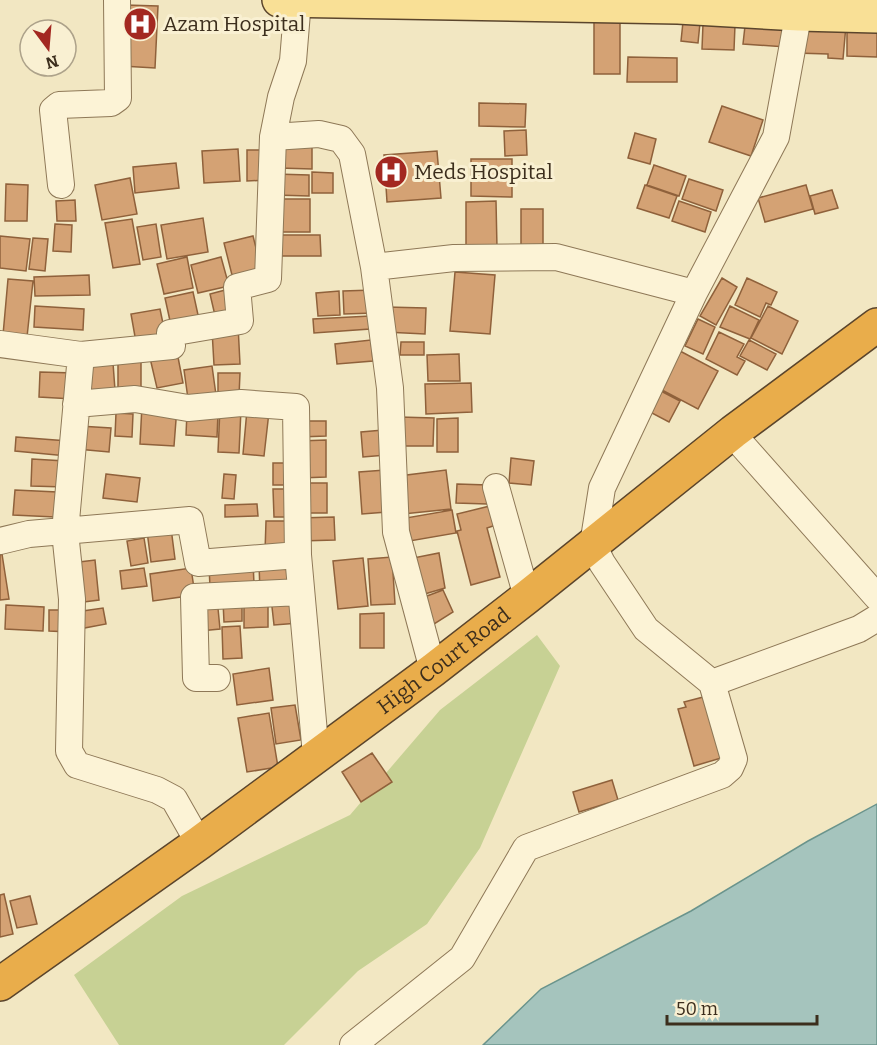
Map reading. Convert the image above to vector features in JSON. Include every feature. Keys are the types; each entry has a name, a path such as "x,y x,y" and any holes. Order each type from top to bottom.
{"highway":[{"name":"High Court Road","path":"9,982 433,670 527,597 598,554 734,432 877,325"},
{"name":"High Court Road","path":"9,982 206,857 598,554 877,346"}],"main road":[{"path":"279,0 800,7 877,16"}],"street":[{"path":"62,185 53,110 59,105 111,103 118,98 117,0"},
{"path":"0,344 81,355 172,346 170,333 240,321 237,287 268,279 273,137 281,97 293,61 298,0"},
{"path":"353,1045 462,958 526,848 722,774 730,768 734,759 712,683 646,629 598,554 602,488 694,293 776,137 800,7"},
{"path":"273,137 319,134 341,139 352,154 374,267 390,388 396,532 433,670"},
{"path":"374,267 454,258 556,257 694,293"},
{"path":"81,355 65,532 72,599 69,751 77,765 157,790 174,799 199,843"},
{"path":"76,404 135,399 188,408 241,403 296,407 298,555 316,755"},
{"path":"743,446 877,597"},
{"path":"496,487 527,597"},
{"path":"0,542 29,534 190,520 198,563 298,555"},
{"path":"217,678 196,678 194,597 301,592"},
{"path":"712,683 859,629 877,618"}],"green space":[{"path":"537,635 560,666 480,848 427,924 358,971 284,1045 119,1045 74,975 182,896 350,815 440,710"}],"water":[{"path":"877,804 877,1045 483,1045 541,989 691,911 808,841"}],"building":[{"path":"125,5 158,6 155,68 122,66"},
{"path":"594,15 620,15 620,74 594,74"},
{"path":"683,22 700,23 698,43 681,41"},
{"path":"801,23 846,25 843,59 828,58 828,54 796,53"},
{"path":"847,23 877,23 877,57 847,56"},
{"path":"703,24 735,25 734,50 702,49"},
{"path":"745,26 788,29 786,47 743,44"},
{"path":"628,57 677,58 677,82 627,82"},
{"path":"479,103 526,104 525,127 479,126"},
{"path":"722,106 763,120 751,156 709,142"},
{"path":"526,130 527,155 505,156 504,131"},
{"path":"635,133 656,139 650,164 628,158"},
{"path":"280,143 312,144 312,169 279,168"},
{"path":"238,149 240,181 204,183 202,151"},
{"path":"247,150 266,150 267,180 247,181"},
{"path":"437,151 441,198 387,202 384,155"},
{"path":"471,159 512,159 512,197 471,196"},
{"path":"176,163 179,188 135,193 133,167"},
{"path":"654,165 686,176 679,196 647,185"},
{"path":"312,172 333,173 333,193 312,193"},
{"path":"275,174 309,175 309,196 275,195"},
{"path":"130,178 137,214 102,220 95,185"},
{"path":"689,179 723,190 716,211 682,199"},
{"path":"6,184 28,185 27,221 5,221"},
{"path":"645,185 677,196 669,218 637,208"},
{"path":"806,185 813,209 765,222 758,198"},
{"path":"832,190 838,208 815,214 810,196"},
{"path":"275,199 310,199 310,232 274,232"},
{"path":"75,200 76,221 57,221 56,201"},
{"path":"496,201 497,248 466,248 466,202"},
{"path":"679,201 711,212 705,232 672,221"},
{"path":"521,209 543,209 543,249 521,249"},
{"path":"203,218 208,252 167,259 161,225"},
{"path":"132,219 140,264 113,268 105,223"},
{"path":"55,224 72,225 71,252 53,251"},
{"path":"156,224 161,257 143,260 137,227"},
{"path":"273,235 320,235 321,256 273,256"},
{"path":"0,236 30,239 26,271 0,268"},
{"path":"253,236 263,276 234,283 224,243"},
{"path":"33,238 48,239 45,271 29,269"},
{"path":"187,257 193,288 164,294 157,264"},
{"path":"221,257 229,286 198,293 191,265"},
{"path":"455,272 495,275 490,334 450,331"},
{"path":"89,275 90,295 35,296 34,277"},
{"path":"722,278 737,287 716,325 700,316"},
{"path":"747,278 777,292 771,305 766,303 760,317 735,305"},
{"path":"8,279 33,281 27,337 3,335"},
{"path":"229,289 236,320 217,324 210,294"},
{"path":"373,290 374,313 344,314 343,291"},
{"path":"339,291 340,315 318,316 316,293"},
{"path":"193,292 200,324 172,330 165,298"},
{"path":"35,306 84,309 83,330 34,327"},
{"path":"730,306 759,320 750,339 720,327"},
{"path":"768,306 798,321 782,354 751,338"},
{"path":"386,307 426,308 425,334 385,332"},
{"path":"160,309 167,343 137,348 131,314"},
{"path":"370,316 370,329 314,333 313,319"},
{"path":"698,319 715,327 703,354 685,346"},
{"path":"238,325 240,364 214,365 212,330"},
{"path":"719,332 744,344 737,357 745,361 737,375 706,359"},
{"path":"371,340 373,361 337,364 335,344"},
{"path":"749,340 776,354 767,370 740,356"},
{"path":"401,342 424,342 424,355 400,355"},
{"path":"680,351 718,371 698,409 660,389"},
{"path":"177,352 183,383 157,388 150,358"},
{"path":"459,354 460,381 428,381 427,355"},
{"path":"118,358 141,358 141,393 118,393"},
{"path":"113,363 115,390 86,393 84,366"},
{"path":"212,366 217,402 189,406 184,370"},
{"path":"40,372 74,373 73,399 39,397"},
{"path":"218,373 240,373 239,396 218,396"},
{"path":"471,383 472,412 426,414 425,384"},
{"path":"659,390 680,401 669,422 648,411"},
{"path":"142,405 177,407 174,446 140,444"},
{"path":"220,408 241,409 239,453 218,452"},
{"path":"247,410 269,412 264,456 243,454"},
{"path":"187,412 218,413 217,437 186,435"},
{"path":"116,413 133,414 132,437 115,436"},
{"path":"399,417 434,418 433,446 399,446"},
{"path":"458,418 458,452 437,452 437,419"},
{"path":"298,421 326,421 326,436 299,437"},
{"path":"79,426 111,428 109,452 77,449"},
{"path":"383,430 386,455 363,457 361,432"},
{"path":"16,437 68,441 67,456 15,451"},
{"path":"326,440 326,477 300,478 299,441"},
{"path":"511,458 534,461 531,485 509,483"},
{"path":"32,459 65,461 65,487 31,486"},
{"path":"273,463 293,463 293,485 273,485"},
{"path":"385,470 387,512 362,514 359,472"},
{"path":"446,470 451,509 403,514 399,476"},
{"path":"106,474 140,478 137,502 103,498"},
{"path":"224,474 236,475 234,499 222,498"},
{"path":"301,483 327,483 327,513 302,513"},
{"path":"457,484 488,485 487,504 456,503"},
{"path":"273,489 293,489 294,517 274,517"},
{"path":"15,490 57,492 55,517 13,515"},
{"path":"257,504 258,516 225,517 225,505"},
{"path":"494,505 499,524 487,528 500,577 471,585 457,531 461,530 457,514"},
{"path":"452,510 456,533 404,542 400,519"},
{"path":"334,517 335,540 300,541 299,518"},
{"path":"266,521 295,521 295,552 265,552"},
{"path":"171,528 175,559 151,562 147,531"},
{"path":"144,538 148,563 131,566 127,541"},
{"path":"439,553 445,588 418,596 413,558"},
{"path":"2,554 9,599 0,600 0,555"},
{"path":"392,557 395,604 371,605 368,559"},
{"path":"363,558 368,606 338,609 333,561"},
{"path":"95,560 99,600 76,603 71,563"},
{"path":"297,561 298,591 260,593 259,563"},
{"path":"253,562 254,584 210,587 209,566"},
{"path":"144,568 147,586 122,589 120,571"},
{"path":"191,568 195,595 153,601 150,574"},
{"path":"443,590 453,612 431,626 419,599"},
{"path":"296,595 299,623 274,625 271,598"},
{"path":"217,598 220,629 200,631 196,601"},
{"path":"268,598 268,627 244,628 244,599"},
{"path":"223,601 242,601 242,621 224,622"},
{"path":"6,605 44,607 43,631 5,629"},
{"path":"103,608 106,624 79,629 76,612"},
{"path":"49,610 70,610 69,632 49,631"},
{"path":"384,613 384,648 360,648 360,614"},
{"path":"240,626 242,658 223,659 222,627"},
{"path":"269,668 273,700 237,705 233,674"},
{"path":"711,695 728,756 694,766 678,709 686,707 684,702"},
{"path":"295,705 301,740 276,744 271,708"},
{"path":"269,713 278,767 247,772 238,718"},
{"path":"372,753 392,782 361,802 342,772"},
{"path":"612,780 618,800 579,812 573,792"},
{"path":"4,894 13,934 0,937 0,895"},
{"path":"30,896 37,924 17,928 10,901"}],"place":[{"name":"Azam Hospital","path":"140,24"},
{"name":"Meds Hospital","path":"391,172"}]}
